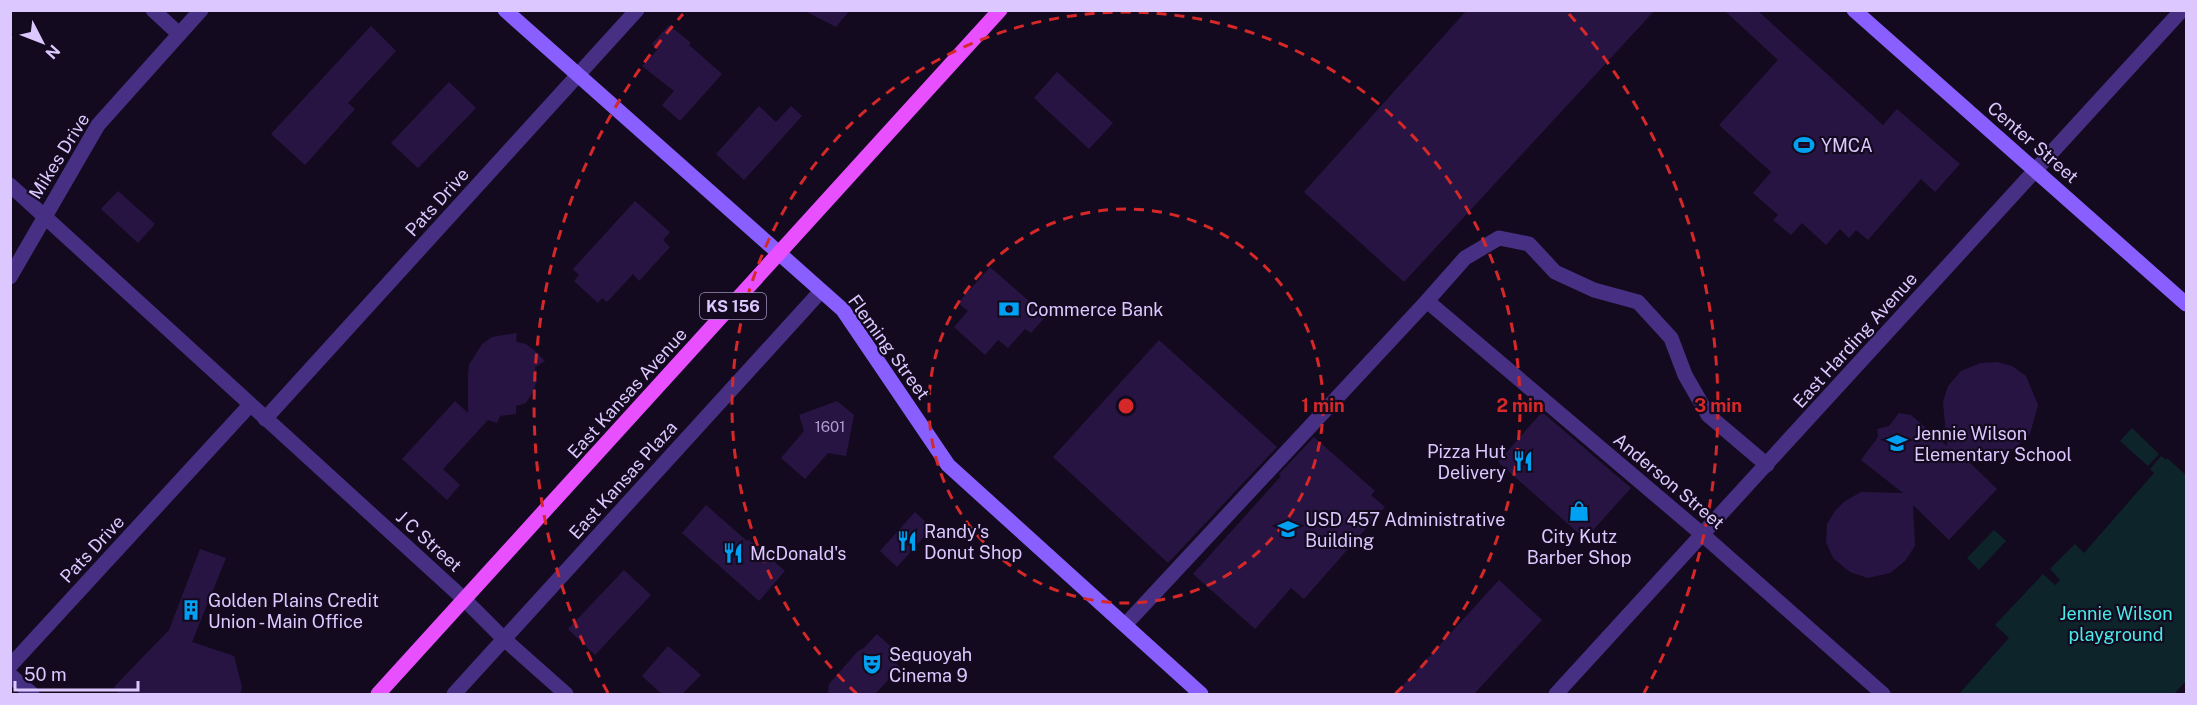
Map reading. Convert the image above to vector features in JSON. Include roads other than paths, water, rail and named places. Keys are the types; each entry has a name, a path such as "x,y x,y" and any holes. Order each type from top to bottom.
{"main road":[{"name":"East Kansas Avenue","path":"378,694 1000,10"}],"street":[{"path":"153,10 179,34"},
{"name":"Mikes Drive","path":"10,277 98,125 201,10"},
{"name":"Fleming Street","path":"506,10 843,310 948,465 1202,694"},
{"name":"Pats Drive","path":"265,419 637,10"},
{"name":"Center Street","path":"1854,10 2187,304"},
{"name":"East Harding Avenue","path":"1556,694 2182,10"},
{"path":"10,185 250,405"},
{"path":"1125,625 1465,258 1499,238 1529,244 1555,272 1594,290 1638,302 1671,338 1685,375 1708,415 1767,465"},
{"name":"East Kansas Plaza","path":"454,694 821,291"},
{"name":"Anderson Street","path":"1427,301 1703,535 1883,694"},
{"name":"Pats Drive","path":"10,666 250,405"},
{"name":"J C Street","path":"250,405 566,694"},
{"path":"10,675 32,694"}],"place":[{"name":"YMCA","path":"1804,145"},
{"name":"Commerce Bank","path":"1009,309"},
{"name":"Jennie Wilson Elementary School","path":"1897,443"},
{"name":"Pizza Hut Delivery","path":"1523,461"},
{"name":"City Kutz Barber Shop","path":"1579,511"},
{"name":"USD 457 Administrative Building","path":"1288,529"},
{"name":"Randy's Donut Shop","path":"907,541"},
{"name":"McDonald's","path":"733,553"},
{"name":"Golden Plains Credit Union - Main Office","path":"191,610"},
{"name":"Sequoyah Cinema 9","path":"872,664"}],"park label":[{"name":"Jennie Wilson playground","path":"2116,623"}]}
